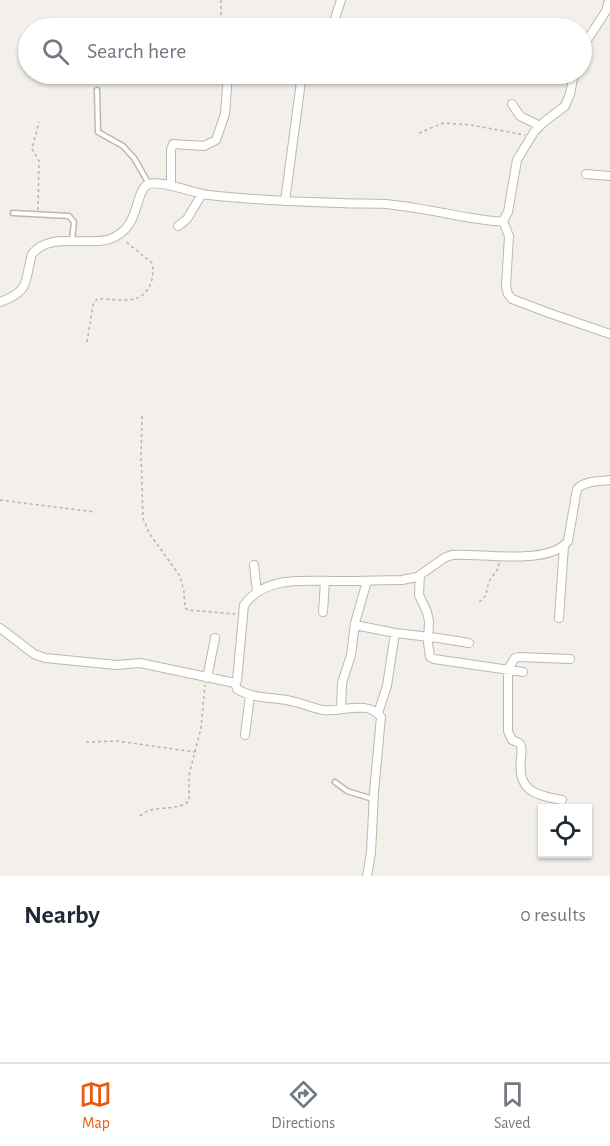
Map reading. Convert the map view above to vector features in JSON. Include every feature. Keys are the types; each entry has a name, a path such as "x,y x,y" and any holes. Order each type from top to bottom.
{"street":[{"path":"335,18 341,0"},
{"path":"592,33 606,11 609,0"},
{"path":"171,186 173,144 204,146 216,140 225,114 227,84"},
{"path":"285,201 301,84"},
{"path":"503,221 508,212 515,167 540,126 565,106 572,84"},
{"path":"512,104 520,116 540,126"},
{"path":"586,174 610,176"},
{"path":"0,302 14,297 24,288 35,250 48,243 101,241 117,236 129,225 137,211 144,189 150,184 163,184 202,194 285,201 384,204 503,221"},
{"path":"178,226 188,219 202,194"},
{"path":"503,221 510,236 506,286 512,299 610,334"},
{"path":"559,618 564,546 570,536 577,489 589,482 610,480"},
{"path":"378,713 363,708 322,710 289,700 250,695 237,689 235,683 240,654 242,614 244,605 250,597 285,581 402,580 420,575 444,558 453,555 529,556 555,551 564,546"},
{"path":"254,565 257,592"},
{"path":"420,575 419,595 428,612 430,657 523,672"},
{"path":"341,708 340,693 351,655 355,625 366,580"},
{"path":"322,612 325,581"},
{"path":"355,625 469,643"},
{"path":"0,628 34,654 45,658 117,665 140,663 235,683"},
{"path":"367,876 371,853 381,721 378,713 387,686 395,633"},
{"path":"207,678 215,638"},
{"path":"562,800 538,794 525,786 522,781 520,775 521,746 512,740 508,731 508,669 515,658 519,657 570,659"},
{"path":"245,735 250,695"}],"lane":[{"path":"96,90 98,132 123,146 134,158 150,184"},
{"path":"13,213 71,217 74,222 72,241"},
{"path":"335,782 347,791 374,799"}],"path":[{"path":"221,0 221,18"},
{"path":"38,214 39,161 32,149 39,122"},
{"path":"419,133 443,123 471,125 532,136"},
{"path":"87,342 93,305 97,300 132,300 140,297 151,284 152,263 117,236"},
{"path":"142,416 143,518 149,533 180,576 185,608 192,612 242,614"},
{"path":"0,500 95,513"},
{"path":"479,602 486,596 490,580 497,572 499,556"},
{"path":"140,816 149,810 180,806 189,801 189,776 196,752 207,678"},
{"path":"86,742 117,741 196,752"}]}
